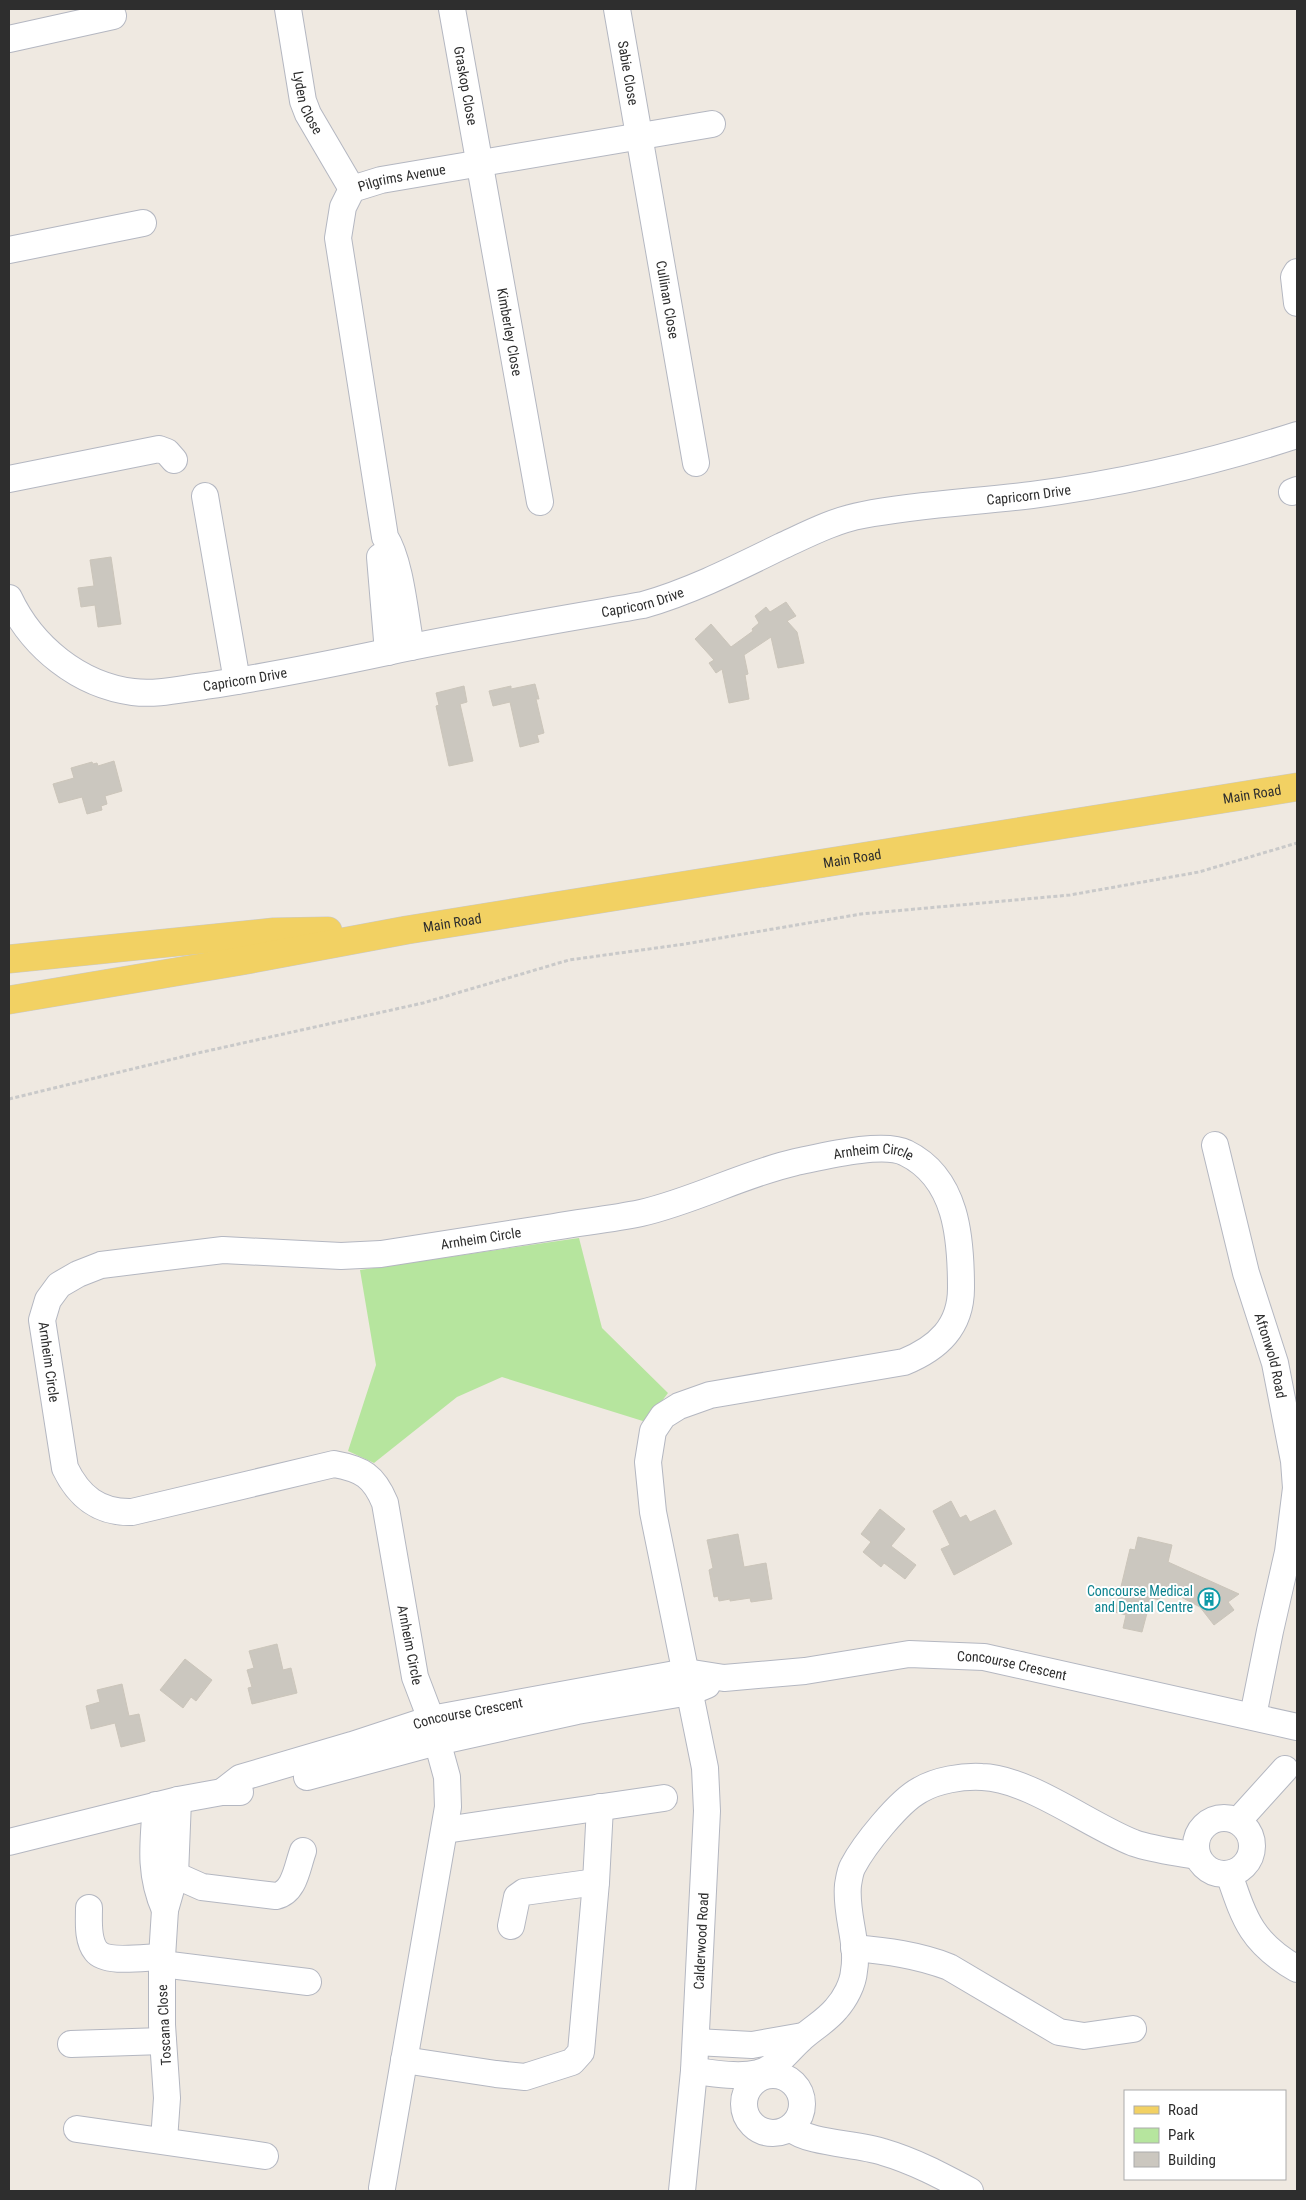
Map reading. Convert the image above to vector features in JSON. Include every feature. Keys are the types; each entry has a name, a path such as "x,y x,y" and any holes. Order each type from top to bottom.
{"main road":[{"name":"Main Road","path":"9,1000 240,961 407,930 1297,787"},
{"name":"Main Road","path":"9,959 274,932 407,930"}],"street":[{"name":"Lyden Close","path":"288,9 303,101 308,114 352,189"},
{"name":"Graskop Close","path":"452,9 478,162"},
{"name":"Sabie Close","path":"617,9 639,137"},
{"path":"9,39 113,16"},
{"name":"Pilgrims Avenue","path":"399,649 379,565 380,550 386,537 338,238 343,207 352,189 381,180 478,162 712,124"},
{"name":"Cullinan Close","path":"639,137 696,464"},
{"name":"Kimberley Close","path":"478,162 540,502"},
{"path":"9,250 143,223"},
{"path":"1297,272 1294,278 1297,304"},
{"name":"Capricorn Drive","path":"9,598 32,636 53,656 78,673 104,685 132,692 153,693 237,681 399,649 643,605 671,597 816,530 863,515 1033,495 1098,485 1167,472 1214,460 1297,434"},
{"path":"9,479 159,449 167,452 174,460"},
{"path":"205,496 237,681"},
{"name":"Aftonwold Road","path":"1215,1145 1246,1273 1275,1363 1294,1461 1296,1488 1288,1552 1253,1716"},
{"name":"Arnheim Circle","path":"382,2188 448,1807 447,1777 434,1731 415,1677 384,1503 378,1485 364,1472 334,1464 123,1512 114,1512 103,1508 81,1492 71,1481 65,1468 42,1320 48,1300 59,1286 78,1274 101,1265 223,1250 341,1256 381,1254 600,1220 652,1210 760,1173 816,1158 858,1150 886,1149 904,1152 929,1168 941,1184 953,1214 961,1249 961,1294 954,1323 937,1344 904,1362 710,1395 679,1406 663,1416 653,1431 648,1462 650,1490 688,1682"},
{"name":"Concourse Crescent","path":"9,1842 167,1802 222,1792 240,1778 352,1746 434,1731 577,1711 688,1682 805,1671 909,1654 984,1656 1297,1727"},
{"name":"Calderwood Road","path":"682,2191 696,2042 707,1811 705,1768 688,1682"},
{"path":"1238,1821 1285,1769"},
{"path":"694,2071 742,2075 762,2074 772,2074 791,2080 798,2087 803,2107 800,2116 790,2128 777,2134 766,2133 756,2128 749,2121 744,2111 744,2100 747,2090 762,2074 803,2036 828,2018 846,1994 854,1971 854,1948 848,1908 848,1885 852,1867 896,1810 911,1795 938,1783 962,1778 982,1777 999,1779 1028,1790 1133,1843 1197,1856"},
{"path":"445,1830 664,1798"},
{"name":"Toscana Close","path":"164,2140 167,2098 163,2041 162,1960 165,1910 175,1875 167,1802"},
{"name":"Toscana Close","path":"165,1910 157,1892 153,1873 167,1802"},
{"path":"404,2060 496,2074 525,2076 572,2062 581,2052 596,1882 600,1808"},
{"path":"1219,1817 1229,1817 1238,1821 1246,1827 1251,1836 1251,1856 1238,1871 1229,1874 1219,1874 1202,1864 1197,1856 1195,1846 1197,1836 1202,1827 1219,1817"},
{"path":"175,1875 202,1887 276,1896 284,1894 290,1889 303,1851"},
{"path":"1229,1874 1241,1911 1252,1931 1278,1957 1297,1969"},
{"path":"511,1926 517,1897 524,1892 596,1882"},
{"path":"89,1908 90,1938 94,1950 108,1958 162,1960 308,1982"},
{"path":"854,1948 895,1952 930,1960 949,1968 1060,2032 1084,2036 1133,2029"},
{"path":"696,2042 752,2045 803,2036"},
{"path":"72,2044 163,2041"},
{"path":"790,2128 806,2137 864,2146 906,2159 970,2191"},
{"path":"77,2129 265,2156"}],"path":[{"path":"9,1099 198,1053 423,1003 568,960 685,944 861,914 1070,895 1199,872 1297,843"}],"green space":[{"path":"579,1238 602,1328 668,1393 646,1422 502,1377 457,1397 374,1463 348,1451 376,1365 360,1270"}],"building":[{"path":"111,557 121,624 98,627 95,605 81,607 78,588 94,586 90,560"},
{"path":"786,602 796,616 787,621 797,632 804,663 778,668 771,637 744,655 748,674 745,675 749,699 729,703 722,669 716,673 709,663 714,660 695,639 711,624 731,647 753,631 752,629 759,623 755,616 766,607 770,612"},
{"path":"535,684 539,699 536,699 544,733 537,735 539,742 520,747 510,702 493,706 489,691 511,686 511,689"},
{"path":"464,686 467,702 460,704 473,761 449,766 436,706 439,705 436,693"},
{"path":"114,761 122,791 105,796 107,804 101,806 102,810 87,814 82,797 59,803 53,784 74,778 71,768 92,762 93,764 97,763 98,766"},
{"path":"951,1501 960,1518 966,1515 970,1522 995,1510 1012,1544 954,1575 941,1549 950,1545 933,1511"},
{"path":"880,1509 905,1529 891,1546 916,1565 905,1579 884,1563 881,1567 863,1552 871,1542 861,1534"},
{"path":"738,1534 744,1567 766,1563 772,1599 751,1602 750,1598 719,1601 718,1596 714,1597 709,1570 713,1568 707,1540"},
{"path":"1138,1537 1172,1545 1168,1562 1239,1594 1228,1602 1234,1610 1214,1625 1200,1607 1162,1587 1159,1600 1151,1598 1142,1632 1123,1628 1126,1615 1115,1612 1130,1549 1135,1550"},
{"path":"277,1644 283,1670 291,1668 297,1693 252,1704 248,1688 252,1687 247,1670 254,1668 249,1651"},
{"path":"185,1659 212,1680 196,1701 191,1697 183,1708 160,1690"},
{"path":"122,1684 129,1716 139,1714 145,1741 121,1747 115,1723 91,1729 86,1706 100,1702 97,1690"}],"place":[{"name":"Concourse Medical and Dental Centre","path":"1209,1599"}]}
